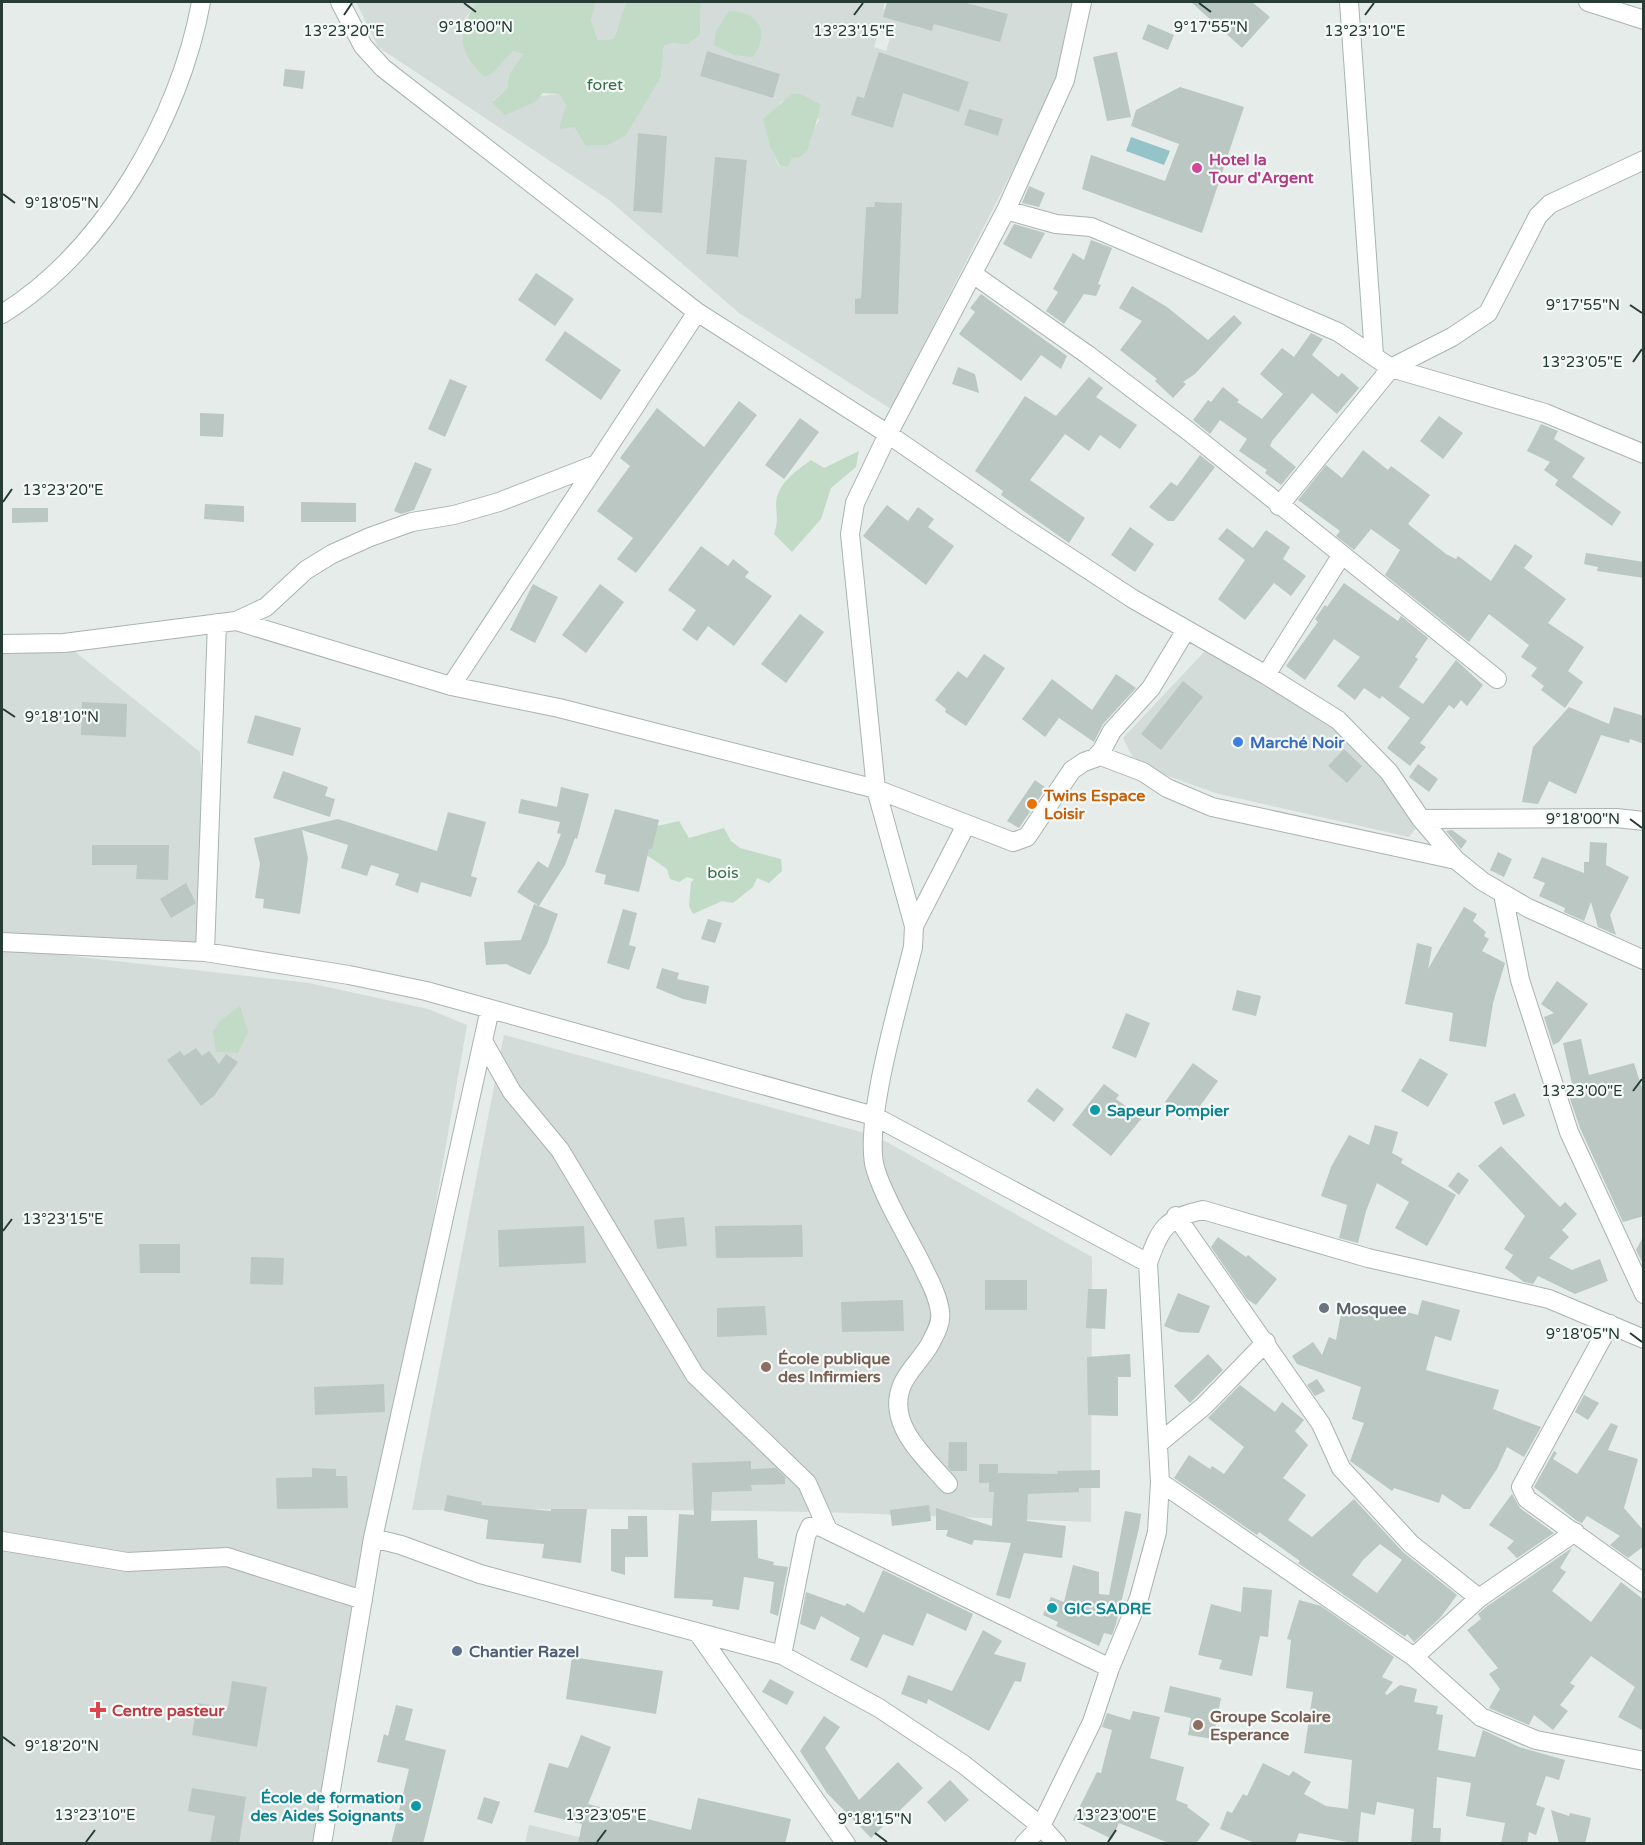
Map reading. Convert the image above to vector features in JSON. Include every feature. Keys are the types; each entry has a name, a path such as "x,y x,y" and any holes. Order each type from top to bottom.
{"street":[{"path":"2,314 57,272 102,224 156,132 186,61 201,2"},
{"path":"340,2 363,46 383,68 697,312 888,434 1014,521 1186,630 1266,675 1338,720 1389,772 1420,819 1456,860 1503,894 1644,960"},
{"path":"948,1484 912,1443 898,1411 898,1394 904,1380 925,1353 937,1331 941,1315 932,1285 875,1168 874,1116 913,948 914,926 876,789 849,534 855,503 888,434 1006,210 1065,80 1082,2"},
{"path":"1349,2 1374,355"},
{"path":"1588,2 1644,20"},
{"path":"1279,506 1391,368 1452,337 1488,313 1538,216 1550,204 1644,160"},
{"path":"1006,210 1056,224 1091,227 1338,332 1391,368 1545,413 1644,454"},
{"path":"973,274 1178,423 1497,679"},
{"path":"451,686 697,312"},
{"path":"2,644 64,643 236,621 266,607 306,570 323,559 370,537 412,522 499,502 597,464"},
{"path":"1266,675 1341,556"},
{"path":"236,621 451,686 559,708 876,789 1013,842 1027,837 1072,770 1098,755 1112,731 1151,688 1186,630"},
{"path":"205,952 217,623"},
{"path":"1098,755 1143,772 1167,788 1212,807 1456,860"},
{"path":"1420,819 1616,818 1644,821"},
{"path":"914,926 966,825"},
{"path":"1503,894 1520,980 1569,1132 1644,1294"},
{"path":"2,942 205,952 349,975 490,1009 874,1116 1148,1263"},
{"path":"322,1844 372,1538 490,1009"},
{"path":"483,1041 512,1092 560,1150 695,1375 807,1483 828,1530"},
{"path":"1024,1844 1041,1826 1092,1722 1110,1668 1139,1598 1156,1532 1160,1482 1148,1263 1156,1238 1176,1216 1203,1210 1368,1258 1549,1299 1644,1340"},
{"path":"1176,1216 1321,1424 1341,1468 1411,1544 1479,1598"},
{"path":"1610,1324 1521,1487 1527,1499 1644,1584"},
{"path":"1158,1444 1204,1406 1266,1342"},
{"path":"1160,1482 1413,1657 1481,1717 1536,1740 1644,1761"},
{"path":"782,1655 810,1527 819,1526 1110,1668"},
{"path":"1413,1657 1479,1598 1575,1532"},
{"path":"372,1538 480,1574 782,1655 879,1708 963,1764 1041,1826 1057,1844"},
{"path":"2,1541 128,1562 227,1557 363,1600"},
{"path":"698,1633 846,1844"}],"shaded area":[{"path":"356,2 477,2 465,19 495,71 513,51 523,54 509,74 507,89 492,101 559,94 566,105 574,127 587,146 608,145 651,93 661,77 664,46 673,43 687,45 700,35 701,2 885,2 883,9 918,19 916,27 932,31 934,24 1007,14 963,2 1074,2 1058,81 891,409 739,313 609,200 378,47","holes":["879,31 891,35 886,51 874,47","707,51 780,74 773,98 700,76","870,82 969,82 959,112","801,94 808,100 819,120 811,134 808,150 792,158 788,167 779,166 771,149 775,111 781,102","857,96 899,109 893,128 852,115","1003,120 998,136 964,125","638,133 667,136 661,213 633,211","715,158 747,161 738,257 706,254","875,202 902,203 855,313 855,299 861,298 866,207 874,207"]},
{"path":"596,2 626,2 614,39 598,40 591,20"},
{"path":"64,643 200,752 213,946 2,935 2,650"},
{"name":"Marché Noir","path":"1205,651 1294,697 1356,745 1419,824 1409,837 1215,793 1149,769 1132,756 1123,738"},
{"path":"2,950 309,983 428,1009 467,1025 324,1843 2,1844"},
{"name":"École publique des Infirmiers","path":"504,1035 876,1136 1092,1257 1091,1522 822,1512 587,1509 412,1510"},
{"path":"529,1825 542,1828 608,1844 525,1844"}],"green space":[{"name":"foret","path":"477,2 596,2 591,20 598,40 614,39 626,2 701,2 700,35 687,45 673,43 664,46 661,77 625,136 608,145 586,146 574,127 559,129 566,105 559,94 543,93 535,102 505,115 492,102 507,89 509,74 523,54 513,51 495,71 485,77 476,68 465,50 463,32 470,12"},
{"path":"729,11 748,15 759,25 761,39 753,57 734,55 714,45 716,31"},
{"path":"792,94 801,94 820,104 808,150 800,157 792,158 788,167 780,166 771,149 763,119"},
{"path":"859,451 856,467 831,488 821,519 792,552 774,534 779,491 793,474 811,460 824,468"},
{"name":"bois","path":"679,821 689,838 724,828 731,841 740,848 781,859 782,871 769,883 757,878 753,887 733,903 722,901 693,914 689,906 691,882 694,879 687,877 679,882 670,879 667,869 641,851 649,828"},
{"path":"240,1006 248,1032 238,1053 216,1052 213,1032 220,1021"}],"water":[{"path":"1131,137 1170,151 1164,165 1126,151"}],"building":[{"path":"887,2 963,2 1008,14 1000,42 934,24 932,31 883,17"},
{"path":"1191,2 1252,2 1270,17 1242,48"},
{"path":"1148,24 1174,35 1168,50 1142,39"},
{"path":"707,51 780,74 773,98 700,76"},
{"path":"879,52 969,82 959,112 903,93 893,128 851,115 857,96 864,98"},
{"path":"1117,52 1131,117 1107,121 1093,57"},
{"path":"285,69 305,71 303,89 283,86"},
{"name":"Hotel la Tour d'Argent","path":"1180,87 1244,107 1202,233 1082,189 1091,155 1165,181 1179,144 1131,126 1136,110"},
{"path":"969,109 1003,119 998,136 964,125"},
{"path":"638,133 667,136 662,213 633,211"},
{"path":"715,157 747,160 738,257 706,254"},
{"path":"1029,186 1045,193 1039,207 1022,203"},
{"path":"875,202 902,203 898,314 855,314 855,299 861,298 866,207 874,207"},
{"path":"1014,224 1045,233 1031,259 1003,244"},
{"path":"1091,240 1112,248 1098,284 1101,285 1096,296 1084,294 1064,324 1046,311 1058,292 1053,289 1073,253 1084,260"},
{"path":"536,273 574,299 555,326 518,300"},
{"path":"1132,286 1167,307 1208,340 1234,315 1242,323 1195,374 1183,382 1186,384 1173,398 1155,381 1157,379 1120,350 1142,321 1119,308"},
{"path":"981,294 1067,356 1061,369 1041,355 1021,381 959,334 975,312 970,308"},
{"path":"565,331 621,370 601,400 545,360"},
{"path":"1311,333 1323,339 1312,355 1338,377 1342,373 1359,388 1337,414 1312,393 1272,441 1270,446 1296,467 1281,485 1265,473 1267,470 1239,451 1247,439 1220,420 1210,434 1193,420 1208,400 1211,402 1223,387 1239,400 1237,402 1262,419 1283,394 1260,374 1282,348 1294,357"},
{"path":"958,367 975,374 979,393 952,384"},
{"path":"1089,377 1103,388 1096,397 1137,425 1120,449 1100,435 1089,451 1065,434 1030,480 1085,518 1069,543 1001,495 1003,491 975,471 1025,396 1056,416"},
{"path":"450,379 467,386 445,437 428,429"},
{"path":"739,401 757,415 636,573 617,559 633,538 597,511 630,466 620,458 657,408 704,447"},
{"path":"200,413 224,414 223,437 200,436"},
{"path":"1439,416 1463,433 1443,459 1420,441"},
{"path":"800,418 819,432 784,479 765,465"},
{"path":"1541,424 1558,431 1554,439 1585,458 1572,477 1621,512 1612,526 1555,485 1558,480 1544,470 1550,462 1527,451"},
{"path":"1363,450 1388,470 1391,466 1430,495 1408,524 1446,554 1456,559 1458,556 1491,581 1515,544 1533,556 1524,568 1566,599 1548,623 1584,647 1568,671 1583,682 1565,708 1541,690 1544,686 1531,676 1537,668 1521,657 1529,645 1489,614 1469,642 1385,575 1400,550 1371,529 1354,550 1336,536 1340,531 1298,500 1326,465 1342,478"},
{"path":"1200,455 1215,467 1174,521 1168,521 1149,507 1171,482 1177,486"},
{"path":"415,462 432,469 414,510 401,514 394,511"},
{"path":"301,502 356,503 356,522 301,522"},
{"path":"205,504 244,506 244,522 204,519"},
{"path":"887,505 908,521 918,507 934,519 928,527 954,546 926,585 863,536"},
{"path":"12,508 48,508 48,522 12,523"},
{"path":"1130,527 1154,544 1135,572 1111,555"},
{"path":"1227,528 1253,548 1266,530 1290,547 1283,559 1306,576 1291,596 1274,583 1245,620 1218,599 1245,560 1218,539"},
{"path":"701,546 728,566 733,559 749,572 745,577 772,596 734,646 708,626 697,641 682,630 696,610 668,590"},
{"path":"1586,553 1644,562 1644,578 1597,571 1598,567 1584,564"},
{"path":"1344,583 1398,621 1401,616 1428,638 1415,657 1418,659 1399,687 1423,704 1456,660 1483,685 1467,706 1461,700 1454,709 1449,705 1420,743 1426,747 1410,766 1387,748 1410,718 1382,696 1380,699 1364,688 1355,700 1337,686 1360,657 1334,639 1305,680 1286,666 1318,622 1315,619 1325,605 1327,607"},
{"path":"533,584 558,597 535,643 510,630"},
{"path":"600,584 624,602 586,653 562,635"},
{"path":"800,614 824,632 786,683 761,664"},
{"path":"984,654 1005,668 966,726 945,712 946,709 935,700 958,671 967,678"},
{"path":"1116,674 1136,688 1103,724 1094,742 1059,718 1045,737 1022,719 1052,679 1092,710"},
{"path":"1183,681 1203,697 1161,750 1141,734"},
{"path":"82,702 127,704 126,737 81,735"},
{"path":"1569,707 1609,724 1614,707 1644,716 1644,744 1630,739 1629,743 1601,735 1576,794 1549,781 1538,804 1522,802 1533,747"},
{"path":"255,715 301,728 293,756 247,743"},
{"path":"1344,749 1362,766 1347,783 1328,766"},
{"path":"1418,764 1438,779 1429,792 1409,777"},
{"path":"283,771 328,787 325,796 335,799 330,817 273,798"},
{"name":"Twins Espace Loisir","path":"1035,780 1046,788 1019,828 1007,821"},
{"path":"561,787 589,794 577,839 575,838 565,865 539,906 517,892 538,861 548,868 561,834 557,833 560,822 518,813 521,799 557,807"},
{"path":"615,809 659,820 652,849 649,849 639,892 604,884 606,875 595,872"},
{"path":"448,812 486,822 471,876 477,878 471,897 421,882 418,893 395,885 399,874 371,865 367,876 341,868 348,845 302,830 308,858 300,914 263,908 264,899 255,898 260,864 254,838 338,819 437,851"},
{"path":"1452,830 1467,841 1461,849 1446,831"},
{"path":"1590,842 1607,843 1606,865 1629,877 1610,915 1616,935 1598,927 1591,902 1584,921 1564,912 1565,908 1539,896 1545,883 1533,878 1542,857 1584,873 1584,862 1589,862"},
{"path":"92,845 169,845 168,880 136,879 137,865 92,865"},
{"path":"1498,852 1512,859 1504,877 1490,870"},
{"path":"186,883 196,903 171,918 160,899"},
{"path":"534,904 558,914 547,944 530,975 506,964 486,965 484,942 521,940"},
{"path":"1464,907 1477,914 1473,921 1486,932 1484,936 1489,939 1482,951 1505,963 1493,1003 1486,1047 1449,1041 1453,1013 1405,1004 1417,943 1432,947 1428,969"},
{"path":"623,909 637,913 629,945 636,947 629,970 607,963"},
{"path":"708,919 722,923 715,943 701,939"},
{"path":"662,968 679,973 677,979 709,986 706,1004 683,999 656,988"},
{"path":"1557,981 1588,1004 1559,1042 1553,1045 1544,1017 1554,1013 1541,1004"},
{"path":"1237,990 1261,996 1256,1016 1232,1010"},
{"path":"1126,1013 1150,1023 1136,1058 1112,1048"},
{"path":"1581,1039 1589,1075 1634,1063 1644,1094 1644,1216 1623,1222 1580,1128 1566,1087 1572,1084 1563,1043"},
{"path":"196,1048 202,1056 209,1051 219,1064 226,1054 238,1062 214,1096 201,1106 167,1060 180,1051 184,1056"},
{"path":"1420,1058 1448,1074 1428,1107 1401,1091"},
{"path":"1193,1063 1218,1081 1190,1120 1165,1102"},
{"path":"1104,1084 1119,1095 1116,1099 1142,1118 1111,1156 1072,1125"},
{"path":"1037,1088 1064,1109 1054,1122 1027,1101"},
{"path":"1515,1093 1525,1116 1503,1125 1494,1102"},
{"path":"1375,1125 1398,1132 1392,1153 1403,1159 1401,1163 1456,1195 1427,1246 1395,1228 1409,1202 1377,1183 1366,1211 1358,1243 1339,1238 1347,1205 1321,1196 1331,1167 1349,1135 1369,1145"},
{"path":"1501,1146 1560,1207 1565,1202 1577,1214 1562,1230 1569,1237 1549,1258 1572,1270 1600,1259 1608,1281 1575,1294 1538,1276 1533,1284 1524,1282 1505,1268 1513,1255 1504,1249 1525,1216 1478,1166"},
{"path":"1458,1172 1469,1180 1459,1195 1448,1186"},
{"path":"684,1217 687,1246 657,1249 654,1220"},
{"path":"802,1225 803,1257 716,1258 715,1226"},
{"path":"584,1226 586,1263 499,1267 498,1230"},
{"path":"1644,1235 1644,1266 1636,1250"},
{"path":"1218,1237 1246,1257 1248,1255 1277,1279 1256,1305 1247,1299 1211,1247"},
{"path":"139,1244 180,1244 180,1273 140,1273"},
{"path":"251,1257 284,1258 283,1285 250,1284"},
{"path":"985,1280 1027,1280 1027,1310 985,1310"},
{"path":"1088,1289 1107,1289 1105,1329 1086,1328"},
{"path":"1178,1293 1210,1306 1199,1333 1179,1332 1164,1326"},
{"path":"903,1300 904,1331 842,1332 841,1302"},
{"path":"1422,1300 1460,1310 1451,1341 1435,1336 1426,1370 1499,1390 1493,1409 1541,1427 1524,1457 1507,1447 1497,1469 1470,1509 1464,1509 1442,1494 1439,1503 1394,1488 1392,1491 1350,1461 1364,1423 1352,1419 1361,1387 1297,1364 1292,1356 1313,1342 1322,1355 1329,1337 1336,1340 1342,1309 1377,1317 1380,1305 1418,1315"},
{"path":"765,1306 767,1335 717,1337 717,1308"},
{"path":"1130,1354 1131,1377 1118,1377 1118,1416 1088,1415 1087,1357"},
{"path":"1208,1354 1223,1370 1190,1403 1174,1386"},
{"path":"1317,1379 1325,1391 1315,1396 1307,1385"},
{"path":"384,1384 385,1412 315,1415 314,1387"},
{"path":"1240,1385 1275,1412 1282,1402 1304,1420 1295,1431 1308,1445 1283,1478 1306,1495 1288,1520 1312,1537 1354,1499 1403,1552 1457,1595 1440,1618 1414,1642 1407,1634 1405,1637 1298,1563 1300,1561 1259,1532 1257,1535 1174,1478 1189,1455 1210,1469 1212,1466 1224,1474 1244,1447 1208,1418","holes":["1380,1544 1402,1560 1377,1593 1352,1575 1363,1560"]},
{"path":"1584,1395 1599,1403 1588,1420 1575,1412"},
{"path":"1611,1423 1618,1426 1608,1450 1638,1459 1624,1508 1644,1531 1644,1546 1628,1558 1610,1545 1620,1536 1587,1516 1582,1523 1577,1521 1534,1487 1554,1451 1557,1453 1553,1459 1577,1474"},
{"path":"949,1442 967,1442 967,1471 951,1471 948,1467"},
{"path":"751,1461 751,1469 776,1468 785,1477 785,1484 751,1485 752,1491 712,1492 711,1521 757,1520 758,1558 774,1562 773,1565 788,1567 778,1616 770,1613 774,1582 744,1577 739,1610 712,1606 713,1600 674,1598 679,1514 694,1515 692,1463"},
{"path":"979,1464 998,1464 998,1473 1058,1474 1057,1471 1100,1470 1100,1488 1079,1488 1079,1492 1028,1494 1027,1521 1066,1526 1062,1558 1024,1553 1010,1599 996,1595 1011,1543 974,1540 972,1545 946,1536 948,1530 936,1530 936,1508 992,1526 994,1492 989,1492 989,1483 979,1483"},
{"path":"312,1468 336,1469 336,1476 347,1476 348,1508 277,1509 276,1478 312,1477"},
{"path":"1512,1494 1520,1508 1554,1533 1517,1558 1507,1548 1514,1541 1489,1525"},
{"path":"447,1495 482,1502 481,1505 551,1511 551,1509 587,1509 581,1563 542,1558 544,1544 486,1539 488,1520 444,1511"},
{"path":"929,1505 931,1521 892,1526 890,1510"},
{"path":"1125,1511 1141,1514 1139,1528 1116,1624 1112,1635 1104,1633 1099,1646 1056,1626 1058,1622 1043,1615 1051,1597 1064,1602 1073,1565 1099,1572 1099,1594 1109,1595"},
{"path":"628,1516 647,1516 648,1557 625,1557 625,1575 611,1571 611,1529 628,1529"},
{"path":"1572,1548 1560,1568 1566,1572 1552,1591 1591,1622 1621,1582 1644,1600 1644,1731 1618,1717 1635,1687 1591,1656 1570,1683 1575,1686 1560,1705 1568,1711 1553,1730 1534,1715 1529,1725 1489,1708 1500,1689 1489,1674 1498,1668 1467,1630 1481,1619 1478,1614 1486,1607"},
{"path":"883,1570 973,1614 966,1631 927,1613 913,1646 883,1634 867,1668 850,1660 860,1638 821,1616 815,1630 800,1624 806,1592 845,1606 847,1603 864,1613"},
{"path":"1243,1587 1272,1590 1268,1637 1260,1636 1252,1676 1219,1669 1222,1660 1198,1655 1211,1604 1241,1612"},
{"path":"1299,1600 1321,1606 1394,1657 1382,1677 1393,1682 1385,1693 1387,1695 1400,1685 1417,1689 1414,1702 1438,1706 1436,1714 1443,1715 1438,1750 1475,1757 1483,1730 1519,1747 1565,1760 1559,1780 1546,1776 1536,1805 1545,1808 1536,1835 1529,1832 1527,1844 1501,1844 1505,1823 1466,1816 1471,1783 1437,1777 1433,1828 1441,1828 1440,1844 1411,1844 1414,1809 1377,1802 1375,1815 1361,1812 1358,1844 1299,1833 1295,1844 1257,1844 1220,1829 1227,1811 1232,1813 1243,1794 1247,1796 1263,1763 1289,1776 1293,1771 1311,1782 1304,1794 1326,1806 1348,1809 1352,1760 1304,1753 1313,1692 1286,1688 1291,1640 1287,1639"},
{"path":"983,1630 1002,1641 994,1654 1026,1663 1021,1682 1015,1681 989,1731 928,1699 927,1704 901,1694 908,1675 952,1691"},
{"path":"572,1657 663,1671 656,1714 566,1699"},
{"path":"770,1679 794,1692 787,1705 762,1692"},
{"path":"232,1681 267,1687 257,1747 192,1735 197,1703 228,1708"},
{"path":"1170,1686 1221,1698 1213,1739 1188,1735 1191,1718 1164,1712"},
{"name":"École de formation des Aides Soignants","path":"396,1705 413,1709 405,1740 446,1750 423,1844 391,1844 409,1769 377,1762 384,1734 388,1736"},
{"path":"1133,1711 1160,1717 1150,1758 1184,1767 1176,1800 1188,1805 1187,1807 1210,1824 1196,1844 1171,1844 1119,1823 1112,1839 1073,1820 1097,1772 1101,1773 1112,1730 1102,1727 1107,1713 1130,1720"},
{"path":"824,1716 840,1727 825,1748 859,1800 898,1762 923,1788 871,1838 827,1793 800,1751"},
{"path":"581,1735 611,1747 588,1804 691,1830 698,1798 791,1819 785,1844 578,1844 582,1824 534,1812 549,1763 568,1768"},
{"path":"950,1780 969,1800 945,1822 927,1802"},
{"path":"192,1788 246,1797 239,1844 210,1844 215,1816 188,1811"},
{"path":"484,1797 500,1802 492,1824 477,1819"},
{"path":"1551,1810 1569,1816 1570,1813 1591,1818 1585,1844 1559,1844"}],"place":[{"name":"Hotel la Tour d'Argent","path":"1197,168"},
{"name":"Marché Noir","path":"1238,742"},
{"name":"Twins Espace Loisir","path":"1032,804"},
{"name":"Sapeur Pompier","path":"1095,1110"},
{"name":"Mosquee","path":"1324,1308"},
{"name":"École publique des Infirmiers","path":"766,1367"},
{"name":"GIC SADRE","path":"1052,1608"},
{"name":"Chantier Razel","path":"457,1651"},
{"name":"Centre pasteur","path":"98,1710"},
{"name":"Groupe Scolaire Esperance","path":"1198,1725"},
{"name":"École de formation des Aides Soignants","path":"416,1806"}]}
